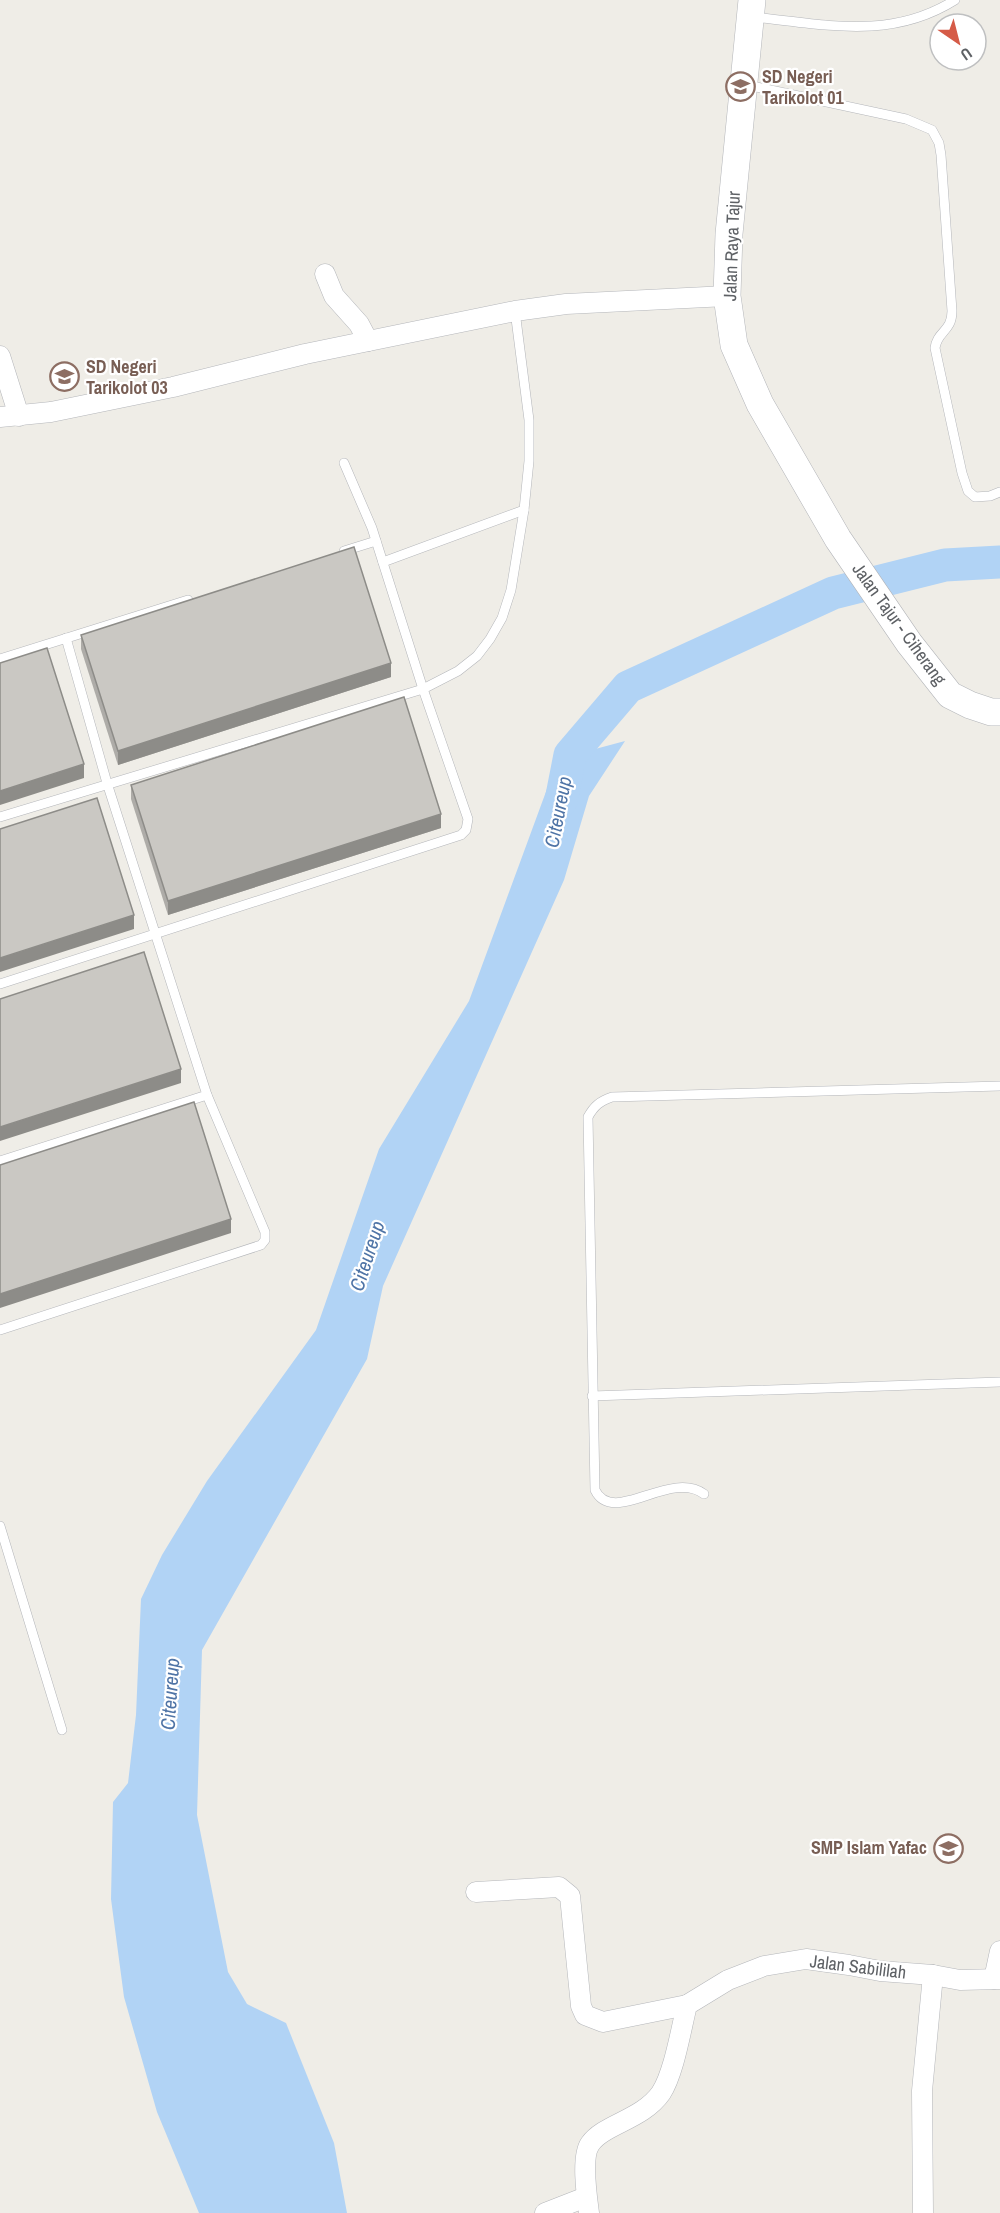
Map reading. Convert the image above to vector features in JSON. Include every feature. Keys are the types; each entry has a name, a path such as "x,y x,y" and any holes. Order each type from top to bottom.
{"main road":[{"name":"Jalan Raya Tajur","path":"752,8 729,234 727,296 734,345 760,404 838,539"},
{"name":"Jalan Tajur - Ciherang","path":"838,539 909,643 950,695 970,705 1000,712"}],"street":[{"path":"325,274 334,296 359,324 368,341"},
{"path":"0,356 10,417 51,412 173,387 305,354 515,311 566,304 727,296"},
{"name":"Jalan Sabililah","path":"476,1892 559,1887 566,1891 570,1896 581,2006 585,2015 603,2022 687,2005 728,1980 764,1966 806,1959 880,1971 933,1975 960,1980 997,1979"},
{"path":"997,1979 1000,1951"},
{"path":"923,2213 922,2091 933,1975"},
{"path":"545,2213 588,2205 587,2152 590,2144 603,2133 643,2112 662,2091 673,2062 687,2005"}],"lane":[{"path":"752,8 848,27 879,27 910,22 955,0"},
{"path":"745,84 906,119 932,130 939,143 941,155 952,311 949,327 938,336 935,348 968,491 975,497 990,496 1000,492"},
{"path":"0,817 423,689 458,671 477,656 502,618 511,590 524,510 529,461 529,420 515,311"},
{"path":"0,984 461,836 466,830 468,819 423,689 372,528 344,463"},
{"path":"383,562 524,510"},
{"path":"332,555 376,542"},
{"path":"0,659 199,597"},
{"path":"0,1330 261,1245 265,1240 266,1232 207,1095 107,783 66,638"},
{"path":"704,1494 696,1488 687,1486 665,1489 617,1503 606,1502 598,1497 595,1490 588,1117 594,1107 602,1100 612,1097 1000,1086"},
{"path":"0,1161 207,1095"},
{"path":"592,1396 1000,1382"},
{"path":"0,1526 62,1730"}],"water":[{"path":"625,741 589,796 564,880 383,1286 367,1359 202,1650 197,1815 228,1972 247,2004 286,2023 334,2143 347,2213 199,2213 157,2112 124,1997 111,1899 113,1802 128,1783 136,1715 141,1599 162,1555 207,1481 316,1330 379,1149 469,1001 558,759"}],"building":[{"path":"354,547 391,663 118,751 81,635"},
{"path":"47,648 84,764 0,791 0,663"},
{"path":"404,697 441,814 168,901 131,785"},
{"path":"97,798 134,915 0,958 0,829"},
{"path":"144,952 181,1069 0,1127 0,999"},
{"path":"194,1102 231,1219 0,1294 0,1165"}],"waterway":[{"name":"Citeureup","path":"561,801 570,755 628,687 833,593 945,565 1000,562"}],"place":[{"name":"SD Negeri Tarikolot 01","path":"741,87"},
{"name":"SD Negeri Tarikolot 03","path":"65,377"},
{"name":"SMP Islam Yafac","path":"948,1848"}]}
